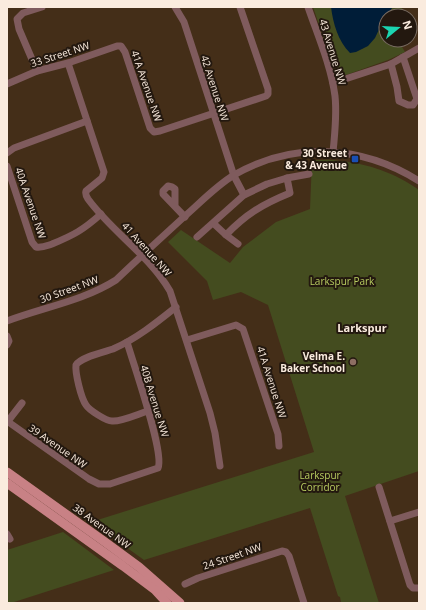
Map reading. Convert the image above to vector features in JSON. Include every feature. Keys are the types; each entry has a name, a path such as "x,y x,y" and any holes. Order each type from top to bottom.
{"main road":[{"name":"38 Avenue NW","path":"7,472 105,542 139,568 180,603"},
{"name":"38 Avenue NW","path":"7,483 123,566 155,590 167,603"}],"street":[{"path":"37,71 19,29 17,19 23,13 42,7"},
{"name":"42 Avenue NW","path":"175,7 184,22 234,176 244,195"},
{"path":"213,114 268,94 268,89 240,7"},
{"name":"43 Avenue NW","path":"308,7 333,84 336,112 333,152"},
{"name":"41A Avenue NW","path":"121,46 125,52 150,128 154,132 213,114"},
{"name":"33 Street NW","path":"7,84 37,71 121,46"},
{"path":"333,84 391,64 419,48"},
{"path":"391,64 399,101 408,105 413,105 416,99 403,58"},
{"name":"41 Avenue NW","path":"68,63 104,172 102,178 86,191 85,194 101,214 159,275 166,285 176,307 212,417 220,466"},
{"path":"7,153 14,148 87,121"},
{"name":"30 Street NW","path":"7,321 94,292 116,280 208,196 234,176 258,164 277,158 306,152 333,152 357,155 378,161 397,168 419,180"},
{"name":"40A Avenue NW","path":"7,166 32,242 36,247 43,247 74,235 101,214"},
{"path":"197,237 244,195 287,178 309,174"},
{"path":"226,235 234,226 262,205 290,193 287,178"},
{"path":"175,205 185,217"},
{"path":"213,223 238,244"},
{"path":"148,411 112,422 103,418 86,405 76,372 76,365 83,359 127,342 146,330 176,307"},
{"name":"41A Avenue NW","path":"187,340 234,325 240,326 245,332 257,368 278,434 279,446"},
{"path":"7,336 9,341 7,345"},
{"name":"40B Avenue NW","path":"99,484 116,483 159,467 160,460 158,446 127,342"},
{"name":"39 Avenue NW","path":"22,403 7,421 72,468 99,484"},
{"path":"379,487 409,582 416,588"},
{"path":"390,521 419,512"},
{"name":"24 Street NW","path":"185,584 277,551 282,551 286,552 290,558 304,603"}],"green space":[{"path":"313,7 404,7 378,8 378,48 403,48 405,52 388,60 343,76 336,74"},
{"name":"Larkspur Park","path":"312,160 337,160 361,164 391,174 419,190 419,471 345,496 379,603 339,603 341,602 340,597 338,596 310,508 144,560 91,522 314,452 268,305 241,292 213,300 207,281 168,242 181,230 230,263 243,247 276,222 310,209"},
{"path":"63,532 114,570 7,603 7,550"}],"water":[{"path":"331,7 393,7 378,8 378,32 375,38 368,46 356,52 350,53 342,43 333,19"}],"place":[{"name":"30 Street & 43 Avenue","path":"355,159"},
{"name":"Velma E. Baker School","path":"353,362"}],"district":[{"name":"Larkspur","path":"362,328"}],"park label":[{"name":"Larkspur Corridor","path":"320,480"}]}
